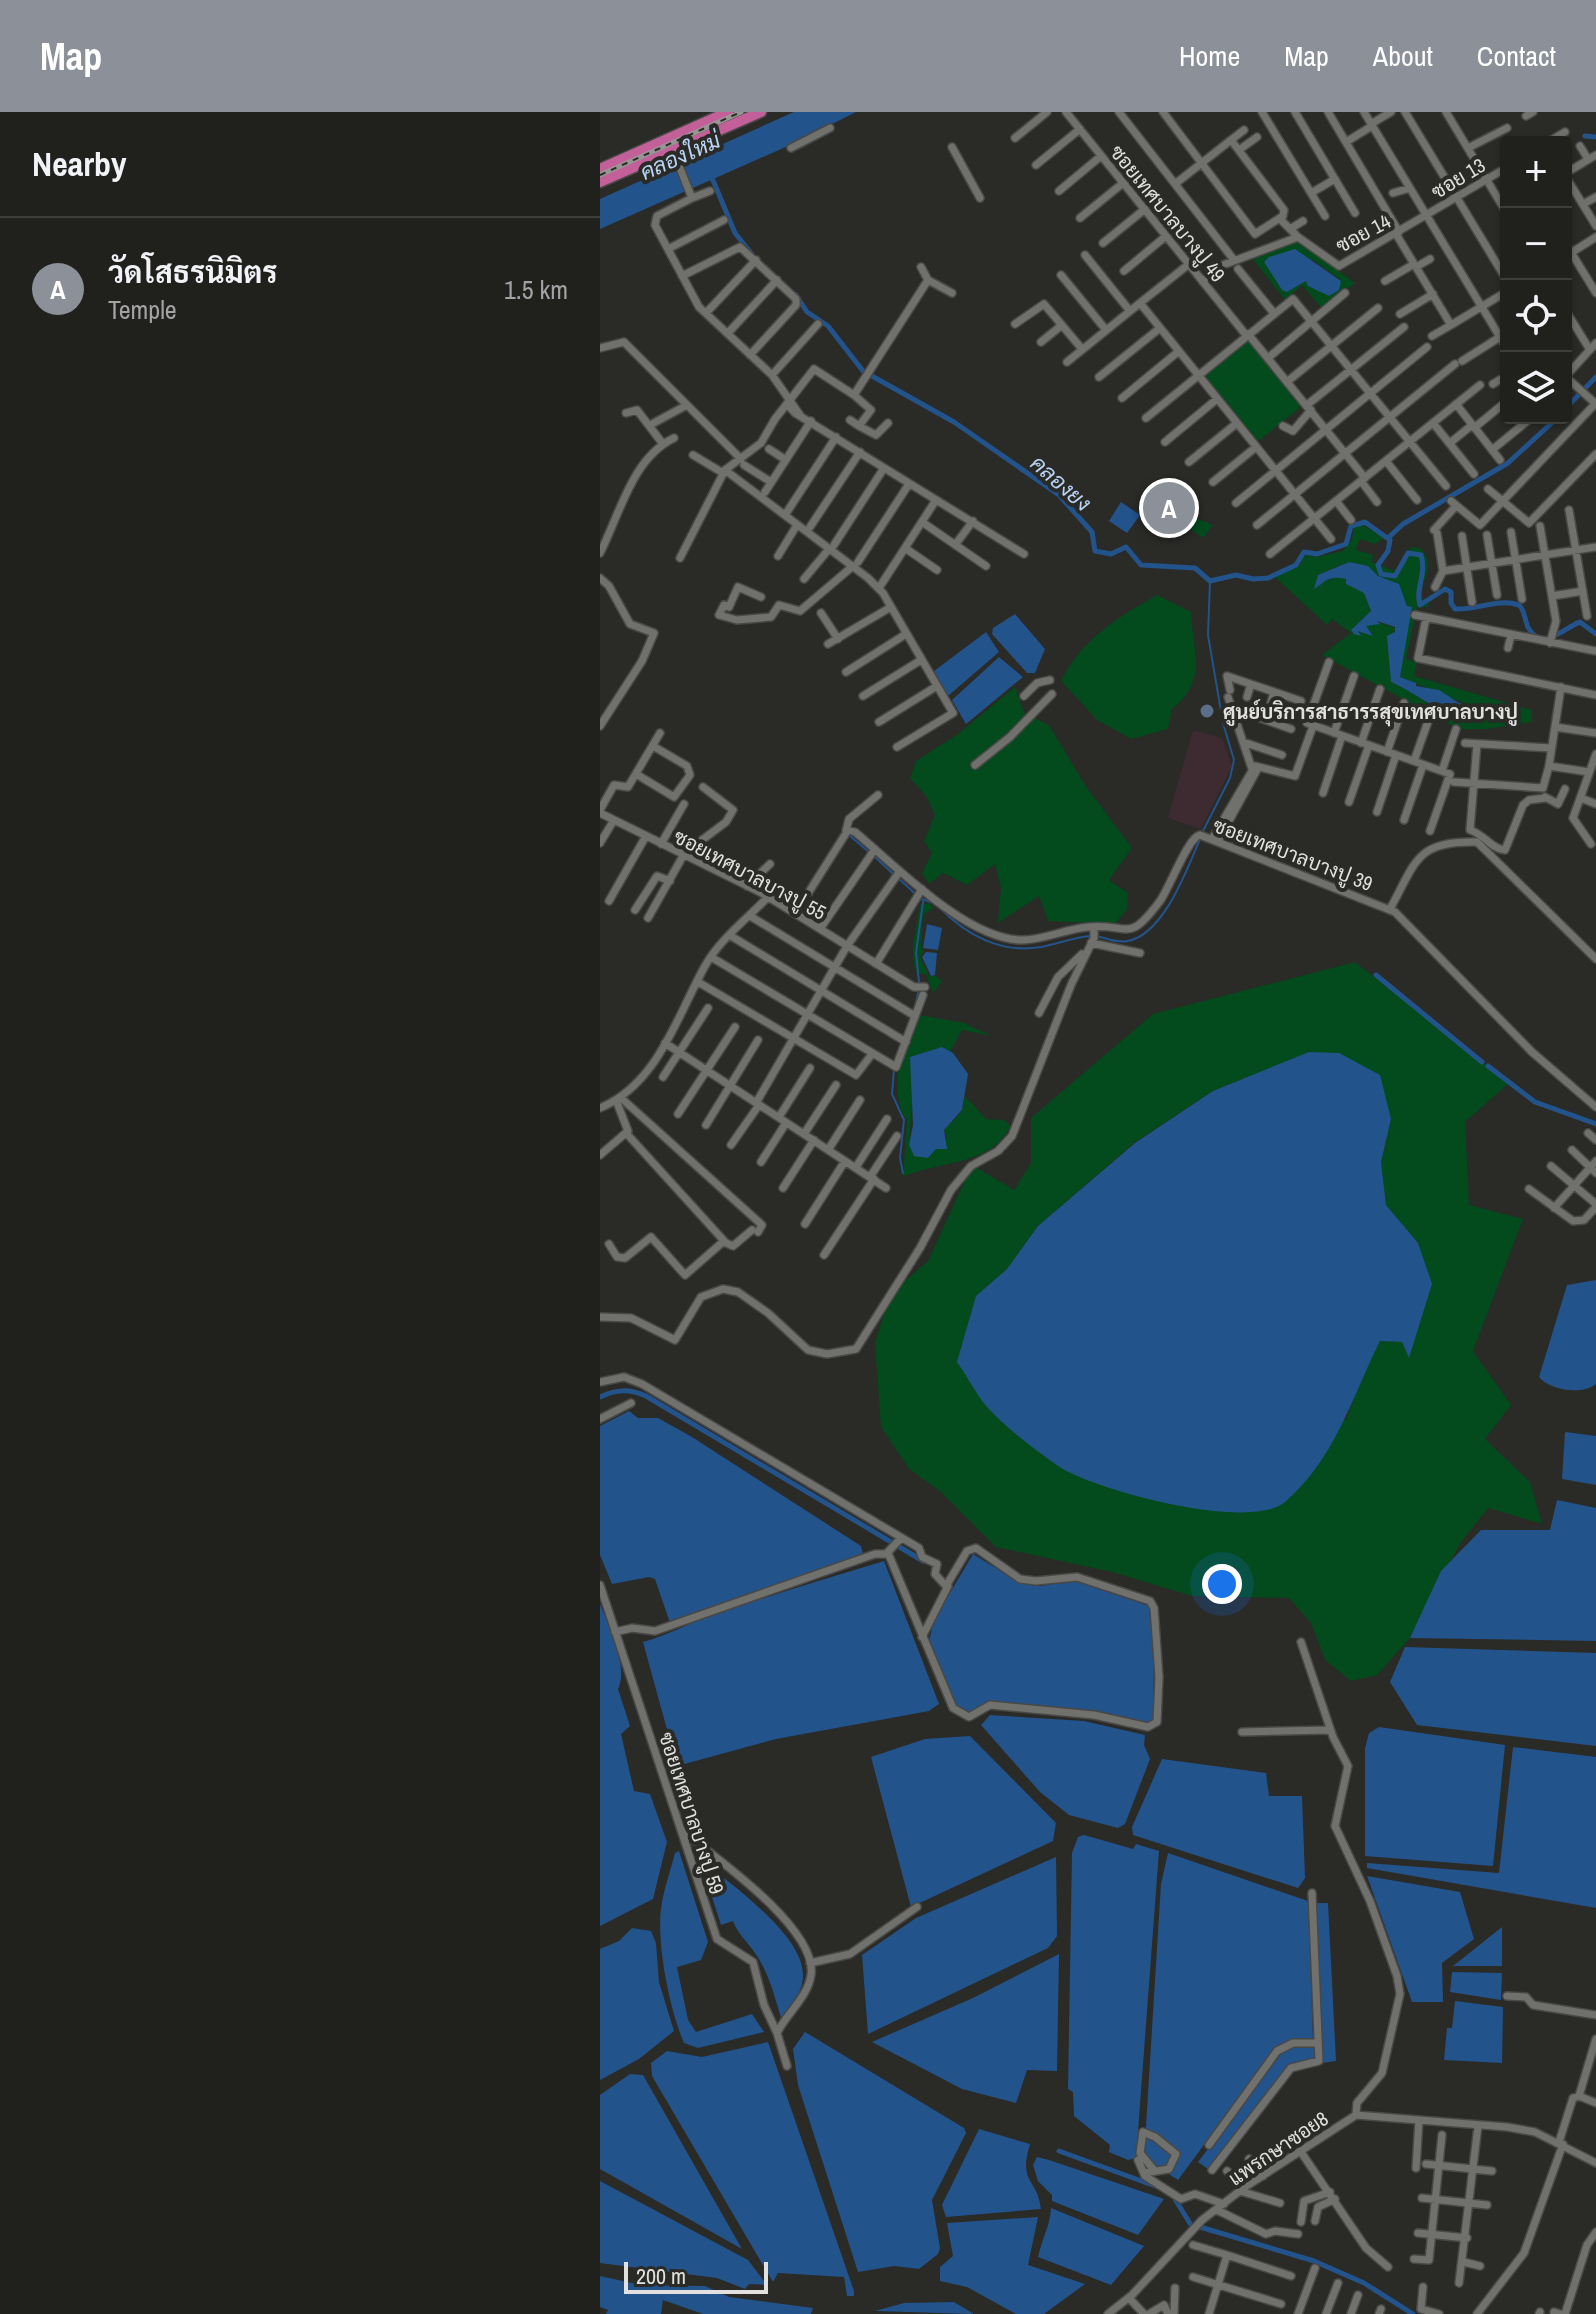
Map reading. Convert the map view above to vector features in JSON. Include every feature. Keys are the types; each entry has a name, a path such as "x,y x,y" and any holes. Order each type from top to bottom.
{"highway":[{"path":"600,169 728,112"},
{"path":"600,182 675,154 761,112"}],"street":[{"path":"1015,138 1047,112"},
{"name":"ซอยเทศบาลบางปู 49","path":"1066,112 1202,281 1327,429 1377,502"},
{"path":"1119,112 1234,260"},
{"path":"1163,112 1255,234 1280,219 1284,210 1231,140"},
{"path":"1262,112 1325,216"},
{"path":"1295,112 1355,213"},
{"path":"1328,112 1451,325"},
{"path":"1257,525 1458,362 1500,337 1364,112"},
{"path":"1346,142 1391,112"},
{"path":"1405,112 1500,269"},
{"path":"1459,112 1448,115 1504,208"},
{"path":"791,148 830,128"},
{"path":"1468,148 1507,128"},
{"path":"1036,165 1080,129"},
{"path":"1175,184 1244,130"},
{"path":"1558,136 1565,132"},
{"path":"1239,150 1257,137"},
{"path":"1572,171 1592,157 1580,146"},
{"path":"952,147 980,198"},
{"path":"675,154 691,196"},
{"path":"1059,191 1101,156"},
{"name":"ซอย 13","path":"1427,216 1500,171"},
{"path":"1311,193 1335,179"},
{"path":"1080,218 1123,183"},
{"path":"1572,185 1596,226"},
{"path":"1393,193 1410,188"},
{"path":"710,191 691,196 655,219 682,276 706,313 772,375 800,415 1024,554"},
{"path":"1583,204 1596,197"},
{"path":"1103,243 1145,209"},
{"name":"ซอย 14","path":"1280,219 1298,237 1339,266 1427,216"},
{"path":"668,249 724,220"},
{"path":"1290,229 1303,221"},
{"path":"1124,271 1166,236"},
{"path":"1202,281 1234,260 1298,237"},
{"path":"1572,252 1596,237"},
{"path":"682,276 738,247 796,299 796,305 750,355"},
{"path":"1085,255 1130,311"},
{"path":"1572,258 1596,293"},
{"path":"1385,281 1430,259"},
{"path":"706,313 756,260"},
{"path":"1067,362 1189,264"},
{"path":"921,267 928,280 952,293"},
{"path":"1238,269 1273,312"},
{"path":"1061,275 1106,330"},
{"path":"728,333 777,280"},
{"path":"854,395 928,280"},
{"path":"1268,358 1345,293"},
{"path":"1400,314 1433,294"},
{"path":"1432,336 1500,296"},
{"path":"1146,418 1273,312 1293,299 1446,486"},
{"path":"1015,324 1043,303 1082,349"},
{"path":"1140,303 1331,539"},
{"path":"1288,381 1378,308"},
{"path":"1572,319 1593,347 1572,370"},
{"path":"772,375 818,324"},
{"path":"1041,342 1062,325"},
{"path":"1283,426 1293,431 1309,408 1350,369 1404,327"},
{"path":"1099,377 1160,328"},
{"path":"600,348 624,342 740,459 771,482"},
{"path":"1236,503 1427,347"},
{"path":"1122,398 1179,351"},
{"path":"680,558 724,472 761,443 789,398 815,368 871,408 859,426"},
{"path":"1493,384 1500,380"},
{"path":"1435,587 1443,571 1436,531 1453,504 1478,526 1596,404 1572,382"},
{"path":"1270,554 1480,385"},
{"path":"1165,442 1217,399"},
{"path":"1456,404 1500,460"},
{"path":"650,425 687,405"},
{"path":"1450,443 1500,406"},
{"path":"626,413 636,409 663,444"},
{"path":"850,420 876,435 888,423"},
{"path":"765,492 811,421"},
{"path":"1189,462 1237,423"},
{"path":"1433,423 1474,474"},
{"path":"1492,450 1524,424"},
{"path":"787,512 836,437"},
{"path":"600,553 637,474 663,444 674,438"},
{"path":"1213,482 1256,447"},
{"path":"769,449 786,460"},
{"path":"810,527 860,452"},
{"path":"1488,489 1525,522 1530,522 1596,454"},
{"path":"693,455 724,472 856,564 879,588 953,713 897,747"},
{"path":"1386,461 1417,500"},
{"path":"804,579 831,547 884,468"},
{"path":"761,597 738,587 729,607 724,605 719,615 737,620 771,617 779,605 800,611 856,564 909,484"},
{"path":"879,588 936,500"},
{"path":"1336,501 1351,520"},
{"path":"1569,510 1587,616"},
{"path":"955,545 973,521"},
{"path":"922,522 986,566"},
{"path":"778,556 797,525"},
{"path":"1540,526 1556,621 1551,638"},
{"path":"1511,532 1522,599"},
{"path":"1487,535 1497,595"},
{"path":"1462,536 1472,602"},
{"path":"1443,571 1596,547"},
{"path":"905,548 937,570"},
{"path":"600,578 609,586 630,624 654,633 642,661 600,726"},
{"path":"1552,596 1583,591"},
{"path":"828,644 891,607"},
{"path":"821,613 838,639"},
{"path":"1415,615 1511,635 1551,638 1596,651"},
{"path":"1426,618 1418,658 1596,695"},
{"path":"846,672 906,634"},
{"path":"1508,648 1511,635"},
{"path":"863,696 921,660"},
{"path":"1329,662 1307,723 1450,774 1430,831"},
{"path":"1256,768 1243,742 1232,708 1227,676 1301,701"},
{"path":"1323,793 1354,676"},
{"path":"1024,696 1037,683 1050,680"},
{"path":"1247,697 1251,684"},
{"path":"879,722 937,686"},
{"path":"1545,798 1543,788 1561,687"},
{"path":"1349,802 1380,689"},
{"path":"1266,720 1274,692"},
{"path":"975,765 1010,737 1052,694"},
{"path":"1387,752 1404,703"},
{"path":"1232,708 1291,729"},
{"path":"1414,761 1430,716"},
{"path":"1256,768 1295,776 1313,726"},
{"path":"1555,727 1596,733"},
{"path":"1442,771 1456,729"},
{"path":"600,812 614,785 627,788 660,733"},
{"path":"1243,742 1282,755"},
{"path":"1465,743 1551,748"},
{"path":"1477,744 1470,829 1501,850 1506,848 1516,816 1525,802 1545,798 1558,804 1565,789"},
{"path":"636,774 674,797 684,785 689,768 653,746"},
{"path":"1591,844 1573,819 1596,754"},
{"path":"1377,812 1396,755"},
{"path":"1404,820 1423,765"},
{"path":"1549,766 1589,772"},
{"path":"1215,840 1256,768"},
{"path":"1454,782 1543,788"},
{"path":"648,918 683,855 726,822 733,810 703,787"},
{"path":"795,914 846,831 849,819 878,795"},
{"path":"1581,798 1596,804"},
{"path":"661,844 684,804"},
{"name":"ซอยเทศบาลบางปู 55","path":"600,812 768,897 922,989 912,1015"},
{"path":"600,843 614,820"},
{"name":"ซอยเทศบาลบางปู 39","path":"846,831 855,832 919,895 980,931 999,937 1037,939 1126,932 1135,927 1167,891 1193,837 1200,835 1215,840 1390,909 1532,1052 1596,1107"},
{"path":"609,901 646,836"},
{"path":"1390,909 1425,850 1437,845 1477,842 1596,959"},
{"path":"820,929 873,852"},
{"path":"747,886 770,864"},
{"path":"731,1145 758,1104 847,946 896,874"},
{"path":"635,910 657,876 670,881"},
{"path":"876,964 919,895"},
{"path":"600,1108 636,1086 665,1043 711,957 768,897"},
{"path":"711,957 895,1066 912,1015 750,916"},
{"path":"600,1317 631,1318 675,1340 701,1297 715,1290 732,1290 776,1320 803,1348 813,1353 856,1349 920,1248 951,1190 971,1166 998,1151 1012,1136 1093,935 1140,953"},
{"path":"731,936 904,1041"},
{"path":"1039,1013 1058,977 1084,953"},
{"path":"698,982 856,1075 872,1054"},
{"path":"663,1077 708,1008"},
{"path":"678,1114 735,1027"},
{"path":"706,1125 758,1040"},
{"path":"665,1043 886,1188"},
{"path":"761,1162 810,1068"},
{"path":"804,1134 836,1085"},
{"path":"618,1098 762,1225 733,1246 724,1241 627,1134 618,1098"},
{"path":"828,1150 860,1100"},
{"path":"856,1167 887,1119"},
{"path":"1588,1133 1596,1140"},
{"path":"600,1155 627,1134"},
{"path":"824,1255 897,1136"},
{"path":"783,1188 814,1140"},
{"path":"1554,1208 1594,1167 1572,1150"},
{"path":"805,1224 845,1161"},
{"path":"1529,1189 1578,1221 1596,1206 1551,1166"},
{"path":"609,1244 617,1257 625,1258 651,1237 685,1275 724,1241"},
{"path":"600,1382 624,1377 642,1384 895,1546 922,1637 951,1706 969,1717 990,1705 1085,1714 1148,1727 1157,1722 1159,1677 1154,1608 1150,1601 1077,1577 1036,1581 1020,1579 976,1548 967,1551 922,1637"},
{"path":"600,1419 631,1403"},
{"path":"615,1632 632,1628 655,1631 895,1546 919,1548 922,1557 937,1564 935,1574 948,1586"},
{"name":"ซอยเทศบาลบางปู 59","path":"600,1585 717,1939 753,1962 764,2005 787,2066"},
{"path":"1301,1642 1330,1730 1348,1766 1335,1826 1364,1887 1400,1984 1399,2006 1382,2073 1357,2103 1356,2115"},
{"path":"1242,1732 1330,1730"},
{"path":"680,1830 779,1911 810,1963 809,1982 777,2033"},
{"path":"1212,2170 1291,2068 1319,2061 1312,1893"},
{"path":"810,1963 850,1954 917,1907"},
{"path":"1507,1996 1526,1997 1533,2005 1596,2015"},
{"path":"1477,2314 1524,2253 1572,2100 1579,2096 1592,2062 1596,2039"},
{"path":"1209,2145 1277,2051 1293,2043 1318,2043"},
{"path":"1579,2096 1596,2103"},
{"name":"แพรกษาซอย8","path":"1108,2314 1129,2298 1191,2230 1242,2189 1356,2115 1535,2132 1596,2163"},
{"path":"1416,2168 1419,2120"},
{"path":"1459,2283 1467,2238 1478,2126"},
{"path":"1144,2173 1169,2169 1176,2154 1155,2137 1143,2132 1140,2153 1154,2170"},
{"path":"1414,2259 1429,2261 1442,2135"},
{"path":"1301,2152 1366,2248 1388,2267"},
{"path":"1249,2159 1263,2176"},
{"path":"1138,2160 1144,2173 1181,2199 1195,2194 1224,2204"},
{"path":"1426,2164 1492,2171"},
{"path":"1227,2171 1242,2189 1280,2203"},
{"path":"1315,2221 1318,2207 1333,2196"},
{"path":"1301,2222 1304,2201 1333,2196"},
{"path":"1422,2198 1487,2205"},
{"path":"1217,2210 1266,2234 1275,2231 1298,2234"},
{"path":"1560,2313 1587,2245 1596,2232"},
{"path":"1418,2233 1467,2238"},
{"path":"1193,2245 1291,2276"},
{"path":"1210,2314 1227,2255"},
{"path":"1464,2262 1480,2266"},
{"path":"1298,2314 1315,2268"},
{"path":"1193,2277 1281,2304"},
{"path":"1326,2314 1338,2283"},
{"path":"1423,2287 1421,2309 1439,2314"},
{"path":"1174,2314 1175,2288"},
{"path":"1351,2314 1358,2295"},
{"path":"1129,2298 1146,2314 1164,2305 1168,2314"}],"shaded area":[{"path":"1193,730 1222,738 1232,766 1201,829 1168,818"}],"green space":[{"path":"1298,241 1355,283 1323,310 1302,285 1285,300 1252,258","holes":["1313,260 1341,280 1329,296 1309,286 1306,281 1287,292 1264,262"]},
{"path":"1248,338 1302,406 1256,443 1202,376"},
{"path":"1176,493 1188,502 1196,518 1213,525 1203,538 1182,523 1172,521 1181,511 1170,497"},
{"path":"1361,524 1385,538 1375,544 1360,539 1356,550 1373,555 1372,562 1397,572 1411,547 1420,548 1428,561 1421,599 1430,600 1428,607 1417,607 1406,659 1417,662 1414,676 1532,710 1532,722 1486,729 1458,729 1322,655 1351,633 1332,619 1327,625 1275,577 1300,565 1305,555 1316,557 1343,551 1352,539 1354,528","holes":["1349,562 1399,585 1407,606 1411,607 1400,677 1488,713 1477,718 1452,715 1391,682 1390,649 1395,628 1375,621 1366,626 1366,630 1374,634 1356,632 1361,635 1351,630 1371,611 1364,593 1340,576 1318,583 1326,571"]},
{"path":"1157,595 1191,612 1196,665 1194,677 1190,688 1172,709 1168,729 1131,739 1097,720 1061,681 1079,653 1102,631"},
{"path":"1015,687 1024,713 1049,725 1085,785 1132,848 1109,880 1128,893 1127,909 1115,924 1048,921 1039,896 998,923 1001,888 995,864 967,885 943,873 929,884 922,873 932,853 924,841 935,815 926,796 910,778 916,761 958,734"},
{"path":"930,903 933,908 923,915 921,947 924,952 920,956 929,976 936,976 942,981 933,993 926,974 917,974 913,957 920,905"},
{"path":"1355,962 1509,1083 1465,1122 1469,1205 1523,1219 1473,1351 1511,1405 1485,1439 1530,1482 1542,1524 1488,1508 1461,1542 1410,1638 1377,1675 1351,1681 1325,1660 1311,1623 1289,1598 1192,1596 1112,1572 996,1547 941,1492 909,1469 881,1427 875,1343 890,1294 928,1261 972,1165 1014,1190 1031,1163 1031,1118 1153,1014","holes":["1310,1052 1391,1119 1381,1162 1386,1205 1418,1243 1420,1321 1409,1356 1402,1342 1380,1341 1358,1385 1346,1420 976,1296 1007,1269 1038,1226 1134,1143 1213,1091"]},
{"path":"919,1015 964,1023 992,1036 962,1030 950,1052 942,1047 937,1049 913,1093 909,1145 914,1156 936,1149 947,1137 944,1130 962,1111 965,1096 986,1119 1004,1120 1011,1126 1002,1139 977,1156 903,1177 907,1120 901,1110 897,1083 906,1037"}],"water":[{"path":"794,112 856,112 788,146 600,229 600,199"},
{"path":"1295,249 1341,281 1339,290 1329,296 1308,286 1306,281 1287,292 1282,290 1264,262 1269,257"},
{"path":"1121,502 1140,515 1127,533 1109,521"},
{"path":"1349,562 1368,566 1378,576 1399,584 1407,606 1412,607 1400,677 1416,683 1416,686 1439,690 1459,703 1482,709 1487,715 1476,719 1451,714 1391,682 1387,636 1395,632 1395,627 1377,621 1380,624 1366,626 1373,636 1357,631 1362,636 1354,634 1351,630 1371,611 1364,593 1340,578 1328,580 1314,589 1318,575"},
{"path":"1015,614 1045,649 1035,673 1027,673 992,634 993,628"},
{"path":"986,632 999,652 948,696 934,671"},
{"path":"999,657 1023,677 966,724 952,700"},
{"path":"927,924 942,928 938,950 923,948"},
{"path":"926,952 937,953 935,975 931,976 922,957"},
{"path":"942,1047 953,1053 968,1074 962,1110 944,1130 947,1149 936,1149 928,1158 914,1156 909,1145 913,1125 910,1057"},
{"path":"1309,1052 1339,1053 1380,1075 1391,1119 1381,1162 1386,1205 1418,1243 1432,1284 1409,1358 1402,1342 1380,1341 1341,1426 1317,1467 1285,1502 1266,1510 1207,1510 1172,1504 1104,1486 1058,1466 987,1407 957,1362 976,1296 1007,1269 1038,1226 1135,1143 1213,1091"},
{"path":"1596,1280 1596,1384 1583,1390 1551,1386 1539,1377 1567,1285"},
{"path":"629,1411 638,1418 658,1418 692,1437 861,1546 863,1554 670,1623 655,1579 649,1577 612,1584 600,1555 600,1426"},
{"path":"1565,1432 1596,1436 1596,1485 1562,1479"},
{"path":"1557,1500 1596,1508 1596,1641 1410,1638 1441,1571 1481,1530 1550,1530"},
{"path":"973,1554 1020,1583 1039,1586 1075,1581 1149,1606 1154,1657 1153,1726 1101,1716 986,1703 974,1713 964,1713 952,1703 928,1645 934,1620"},
{"path":"884,1561 939,1704 929,1711 776,1739 677,1766 643,1642 713,1615"},
{"path":"600,1604 620,1658 621,1680 618,1689 630,1726 621,1734 634,1791 650,1794 667,1842 653,1899 600,1926"},
{"path":"1405,1647 1596,1653 1596,1746 1417,1725 1390,1682"},
{"path":"990,1715 1084,1721 1145,1735 1144,1745 1150,1759 1125,1824 1118,1828 1069,1815 1040,1792 981,1725"},
{"path":"1379,1727 1505,1745 1493,1866 1365,1856 1365,1748 1369,1733"},
{"path":"970,1736 1056,1823 1053,1841 911,1907 871,1757 925,1739"},
{"path":"1513,1747 1596,1757 1596,1908 1367,1868 1367,1863 1499,1873"},
{"path":"1162,1759 1266,1773 1269,1796 1302,1796 1305,1878 1298,1888 1133,1835 1132,1827"},
{"path":"1084,1835 1133,1849 1136,1844 1159,1851 1136,2158 1128,2160 1109,2152 1110,2145 1074,2116 1073,2092 1068,2089 1072,1853 1078,1837"},
{"path":"679,1851 708,1942 701,1960 677,1967 688,2020 696,2032 752,2014 764,2032 698,2048 684,2043 669,1992 660,1934 663,1896 675,1853"},
{"path":"1168,1853 1308,1901 1313,2041 1288,2041 1276,2047 1178,2180 1144,2158 1161,1884"},
{"path":"699,1857 763,1911 791,1943 800,1960 803,1976 801,1988 782,2021 768,1977 755,1953 733,1921 721,1925"},
{"path":"1056,1857 1057,1936 1048,1948 868,2034 862,1955 916,1918"},
{"path":"1367,1876 1460,1892 1474,1939 1442,1963 1443,2002 1412,2002"},
{"path":"1314,1903 1328,1903 1336,2061 1293,2067 1211,2171 1198,2162 1285,2049 1318,2045"},
{"path":"1502,1927 1502,1966 1453,1966"},
{"path":"632,1928 651,1931 656,1943 659,1982 674,2031 639,2059 600,2080 600,1949 619,1941"},
{"path":"1059,1954 1057,2071 1027,2070 1016,2103 962,2089 872,2042 973,1998"},
{"path":"1452,1972 1502,1973 1501,2000 1450,1992"},
{"path":"1455,2001 1503,2007 1502,2063 1444,2060 1447,2028 1452,2028"},
{"path":"805,2032 964,2128 966,2133 932,2200 940,2248 938,2254 919,2269 894,2266 858,2272 798,2085 793,2049"},
{"path":"768,2042 854,2296 847,2296 844,2277 778,2273 773,2282 652,2076 651,2063 667,2051 702,2057"},
{"path":"630,2074 643,2075 742,2249 600,2169 600,2095"},
{"path":"979,2129 1030,2144 1027,2174 1041,2209 946,2217 942,2205"},
{"path":"1037,2157 1164,2199 1138,2235 1052,2201 1052,2195 1038,2181 1033,2165"},
{"path":"600,2181 748,2260 767,2285 749,2284 745,2289 717,2278 600,2263"},
{"path":"1051,2208 1144,2246 1111,2285 1038,2257"},
{"path":"1038,2217 1028,2265 1085,2284 1044,2314 1016,2314 967,2287 940,2281 940,2267 953,2256 947,2223"},
{"path":"600,2276 641,2285 705,2286 729,2297 813,2308 811,2314 703,2314 663,2300 661,2314 606,2314 608,2310 600,2307"},
{"path":"954,2302 974,2314 875,2311 904,2303"}],"waterway":[{"path":"1585,136 1596,137"},
{"name":"คลองยง","path":"710,173 735,233 751,253"},
{"name":"คลองยง","path":"796,295 807,312 828,326 863,371 954,422 1059,495 1092,532 1095,551 1111,554 1126,547 1141,565 1195,568 1210,581 1236,575 1268,578 1296,565 1304,552 1317,554 1346,544 1351,526 1365,522 1390,540 1388,551 1378,565 1381,574 1395,576 1408,553 1421,555 1420,605 1445,589 1451,592 1451,603 1455,609 1503,603 1519,605 1529,629 1541,638 1555,636 1580,622 1596,634"},
{"path":"1572,402 1596,377"},
{"path":"1388,538 1403,524 1508,463 1550,424"},
{"path":"1203,831 1230,778 1234,760 1223,723 1208,635 1210,581"},
{"path":"850,836 869,852"},
{"path":"1097,936 1128,941 1141,936 1153,926 1173,899 1200,839"},
{"path":"874,856 893,874"},
{"path":"898,878 921,899 934,903"},
{"path":"919,982 916,953 923,902"},
{"path":"939,907 973,934 1012,948 1041,947 1091,936"},
{"path":"1376,975 1482,1062"},
{"path":"915,1006 919,989"},
{"path":"1488,1066 1535,1102 1596,1124"},
{"path":"894,1069 892,1094 904,1120 900,1158 903,1173"},
{"path":"600,1397 623,1391 646,1396 923,1561"},
{"path":"1059,2151 1158,2187"},
{"path":"1173,2196 1191,2225"},
{"path":"1200,2227 1314,2261 1364,2283 1413,2314"}],"railway":[{"path":"600,175 741,112"}],"place":[{"name":"วัดโสธรนิมิตร","path":"1169,508"},
{"name":"ศูนย์บริการสาธารรสุขเทศบาลบางปู","path":"1207,711"}],"water label":[{"name":"คลองใหม่","path":"680,156"}]}
